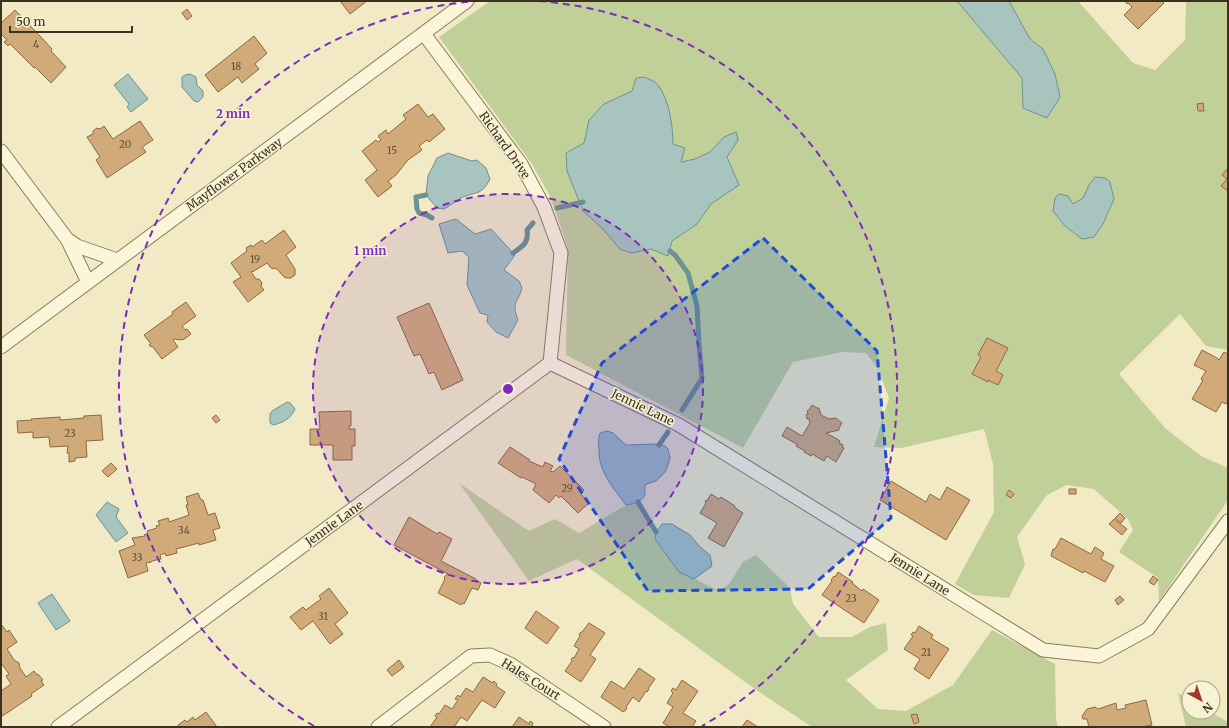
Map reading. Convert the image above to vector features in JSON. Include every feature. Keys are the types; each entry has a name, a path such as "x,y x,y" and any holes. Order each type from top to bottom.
{"street":[{"name":"Mayflower Parkway","path":"1,347 467,1"},
{"name":"Richard Drive","path":"424,34 521,164 544,207 561,253 550,363"},
{"path":"1,151 67,239 88,282"},
{"path":"67,239 77,246 117,260"},
{"name":"Jennie Lane","path":"58,727 550,363 679,425 1043,650 1099,656 1148,629 1228,522"},
{"name":"Hales Court","path":"378,727 471,656 490,655 510,664 604,727"}],"highlighted area":[{"path":"763,238 877,351 891,518 808,589 648,591 559,459 602,363"}],"green space":[{"path":"490,1 1078,1 1133,63 1155,70 1185,40 1186,1 1228,1 1228,350 1206,346 1180,314 1119,374 1166,429 1201,456 1228,468 1228,500 1159,601 1158,578 1119,552 1133,530 1128,519 1094,489 1067,485 1047,495 1017,537 1025,564 1009,598 974,595 955,584 994,512 993,464 984,429 901,448 874,447 889,398 878,369 866,353 843,352 793,362 743,448 566,355 568,249 551,198 532,164 439,37"},
{"path":"459,483 529,531 555,519 579,533 626,505 638,502 656,532 655,539 679,571 719,591 729,584 743,562 756,555 790,588 793,604 819,637 852,637 870,627 886,623 888,650 846,680 878,709 906,711 953,685 992,630 1055,664 1056,719 1058,727 812,727 752,687 577,559 529,581"},
{"path":"1178,693 1181,695 1181,706"},
{"path":"1221,718 1228,722 1228,727 1186,727 1184,720 1221,720"}],"water":[{"path":"957,1 1009,1 1030,39 1043,49 1055,74 1060,97 1047,118 1023,108 1022,78"},
{"path":"128,74 148,99 131,112 127,107 129,104 114,85"},
{"path":"190,74 196,77 197,85 203,91 203,97 198,102 194,101 182,87 182,77"},
{"path":"644,77 652,80 662,91 668,105 673,144 685,148 681,162 695,159 710,152 724,137 736,132 738,140 727,157 739,185 711,204 697,224 672,241 668,256 651,249 631,253 620,249 601,227 583,211 567,171 566,153 584,143 589,120 604,104 632,91 636,78"},
{"path":"448,153 472,161 477,160 486,168 490,179 481,191 461,198 444,209 437,208 426,195 428,176 437,158"},
{"path":"1095,177 1105,178 1110,182 1114,199 1103,224 1094,237 1082,239 1065,226 1053,211 1055,198 1059,194 1068,196 1073,204 1083,198 1089,185"},
{"path":"456,219 475,234 491,229 515,255 504,270 519,281 522,288 515,306 518,320 508,338 496,332 487,322 488,315 480,313 467,285 469,257 462,251 448,253 439,224"},
{"path":"287,402 290,403 295,409 291,415 280,423 273,425 270,423 270,414 272,411"},
{"path":"607,431 613,433 626,445 655,444 665,446 668,449 670,458 666,471 656,481 646,484 644,497 632,504 626,505 604,473 600,459 598,441 600,433"},
{"path":"107,502 119,509 116,517 128,533 116,542 96,515"},
{"path":"662,524 672,524 690,535 699,546 710,555 712,566 694,579 679,572 655,539 656,532"},
{"path":"52,594 70,621 56,630 38,603"}],"building":[{"path":"340,1 367,1 350,14"},
{"path":"1125,1 1162,1 1164,3 1138,29 1124,15 1132,7"},
{"path":"187,9 192,16 187,20 182,13"},
{"path":"15,10 52,49 51,51 66,67 51,83 10,44 8,46 4,42 7,40 1,34 1,23"},
{"path":"254,36 267,53 255,64 259,69 242,83 238,77 218,92 205,75"},
{"path":"1203,103 1204,111 1198,111 1197,104"},
{"path":"418,104 428,117 433,114 445,129 429,142 427,140 419,146 422,150 408,160 396,175 388,181 392,186 378,197 365,180 377,170 362,151 376,140 378,142 381,140 378,136 386,130 388,134 406,119 403,115"},
{"path":"140,121 153,140 142,147 146,152 107,178 96,160 100,157 87,137 93,134 93,131 97,128 100,129 104,126 113,139"},
{"path":"1228,168 1228,191 1221,186 1227,179 1222,175"},
{"path":"284,230 296,247 286,255 295,269 295,275 291,278 284,277 277,269 271,268 267,263 251,272 256,279 259,279 262,283 261,286 264,290 248,302 233,282 241,277 231,263 247,251 246,248 251,245 252,247 262,240 265,244"},
{"path":"186,302 196,316 182,326 191,334 183,340 173,340 178,347 162,359 152,346 151,347 149,345 151,344 144,335 173,314 172,312"},
{"path":"429,303 463,380 442,390 434,372 429,374 420,354 414,356 397,317"},
{"path":"987,338 1008,348 996,371 1003,375 998,385 972,374 981,357 978,355"},
{"path":"1202,350 1219,360 1224,352 1228,354 1228,400 1226,404 1222,402 1216,412 1192,399 1203,380 1201,379 1206,371 1194,365"},
{"path":"812,405 819,408 821,415 829,419 836,418 842,423 839,430 826,433 840,441 839,443 843,445 842,447 844,448 836,462 827,456 824,461 812,454 811,456 796,446 797,444 782,436 787,427 802,436 810,423 806,415 808,414 807,411"},
{"path":"351,411 351,426 349,426 349,429 355,429 355,446 352,446 352,460 333,460 333,445 310,445 310,429 320,429 319,412"},
{"path":"101,415 103,440 86,441 87,457 75,458 75,461 69,462 69,453 67,453 68,446 50,447 49,437 33,438 33,432 18,433 17,421 60,417 60,420"},
{"path":"216,415 220,420 216,423 212,418"},
{"path":"510,447 530,460 529,461 543,467 545,462 553,466 550,471 553,472 560,466 584,490 581,494 589,503 578,513 561,496 559,498 556,495 549,503 533,490 536,484 522,477 521,478 498,463"},
{"path":"111,463 117,469 108,477 102,471"},
{"path":"891,481 926,502 930,494 940,500 947,487 970,500 946,540 880,500"},
{"path":"1069,489 1076,489 1076,494 1069,494"},
{"path":"1009,490 1014,494 1011,498 1006,495"},
{"path":"198,493 201,500 203,500 208,515 215,513 220,528 213,530 216,540 176,549 177,553 166,556 165,553 160,555 161,559 146,563 148,571 128,578 119,551 135,545 132,538 145,536 144,535 148,533 147,531 157,528 156,526 160,525 158,521 168,518 169,522 189,515 186,505 188,505 186,497"},
{"path":"711,494 719,499 721,497 743,513 724,547 708,538 717,523 700,513 706,503 706,500 707,501"},
{"path":"1120,513 1125,518 1121,523 1115,518"},
{"path":"409,517 437,534 439,532 452,539 441,561 481,583 478,590 472,588 464,604 462,603 461,605 438,593 445,579 444,578 448,574 394,545"},
{"path":"1114,519 1127,529 1122,535 1109,524"},
{"path":"1061,538 1091,554 1095,547 1104,553 1101,559 1114,566 1105,582 1084,571 1083,573 1051,556 1053,549 1055,549"},
{"path":"838,572 853,582 852,583 862,591 863,589 879,600 864,623 822,595"},
{"path":"1153,576 1158,580 1154,585 1149,582"},
{"path":"329,588 348,613 335,624 343,634 330,644 313,621 301,630 290,617 303,607 306,610 321,599 319,596"},
{"path":"1120,596 1124,600 1118,605 1115,600"},
{"path":"536,611 559,627 547,644 525,628"},
{"path":"589,623 605,633 590,655 596,659 581,682 565,671 579,649 574,646 580,636 579,634"},
{"path":"1,624 7,632 9,630 17,642 7,649 14,660 19,663 20,668 26,677 34,671 43,680 41,681 44,685 31,694 32,696 1,717 1,691 11,684 6,676 9,674 1,663"},
{"path":"919,626 933,635 931,638 949,649 929,679 914,669 920,659 904,649 913,636 911,635 913,632 915,633"},
{"path":"399,660 404,667 392,676 387,670"},
{"path":"639,668 655,679 639,702 633,697 623,712 601,697 611,681 624,689"},
{"path":"483,677 493,683 494,681 497,684 496,686 505,692 495,708 482,700 467,721 461,717 454,727 430,727 437,717 435,716 437,713 439,714 445,705 452,709 458,700 455,699 458,695 460,697 466,688 473,692"},
{"path":"682,680 698,691 683,713 696,721 692,727 670,727 663,723 673,707 667,703 673,693 671,691 673,688 676,690"},
{"path":"1146,700 1152,725 1142,727 1089,727 1087,719 1083,719 1082,716 1087,709 1095,707 1098,709 1116,703 1117,710 1126,708 1125,705"},
{"path":"206,712 217,727 178,727 178,725 185,720 187,722 193,717 195,720"},
{"path":"917,714 919,722 914,724 911,715"},
{"path":"519,717 529,724 530,721 533,723 532,725 534,727 512,727"},
{"path":"747,720 758,727 742,727"}],"waterway":[{"path":"426,195 416,197 417,209 419,213 432,218"},
{"path":"557,208 583,202"},
{"path":"513,253 524,244 527,238 527,230 533,223"},
{"path":"670,251 675,255 688,273 697,306 702,378 682,410"},
{"path":"659,445 668,432"},
{"path":"638,502 656,532"}]}
